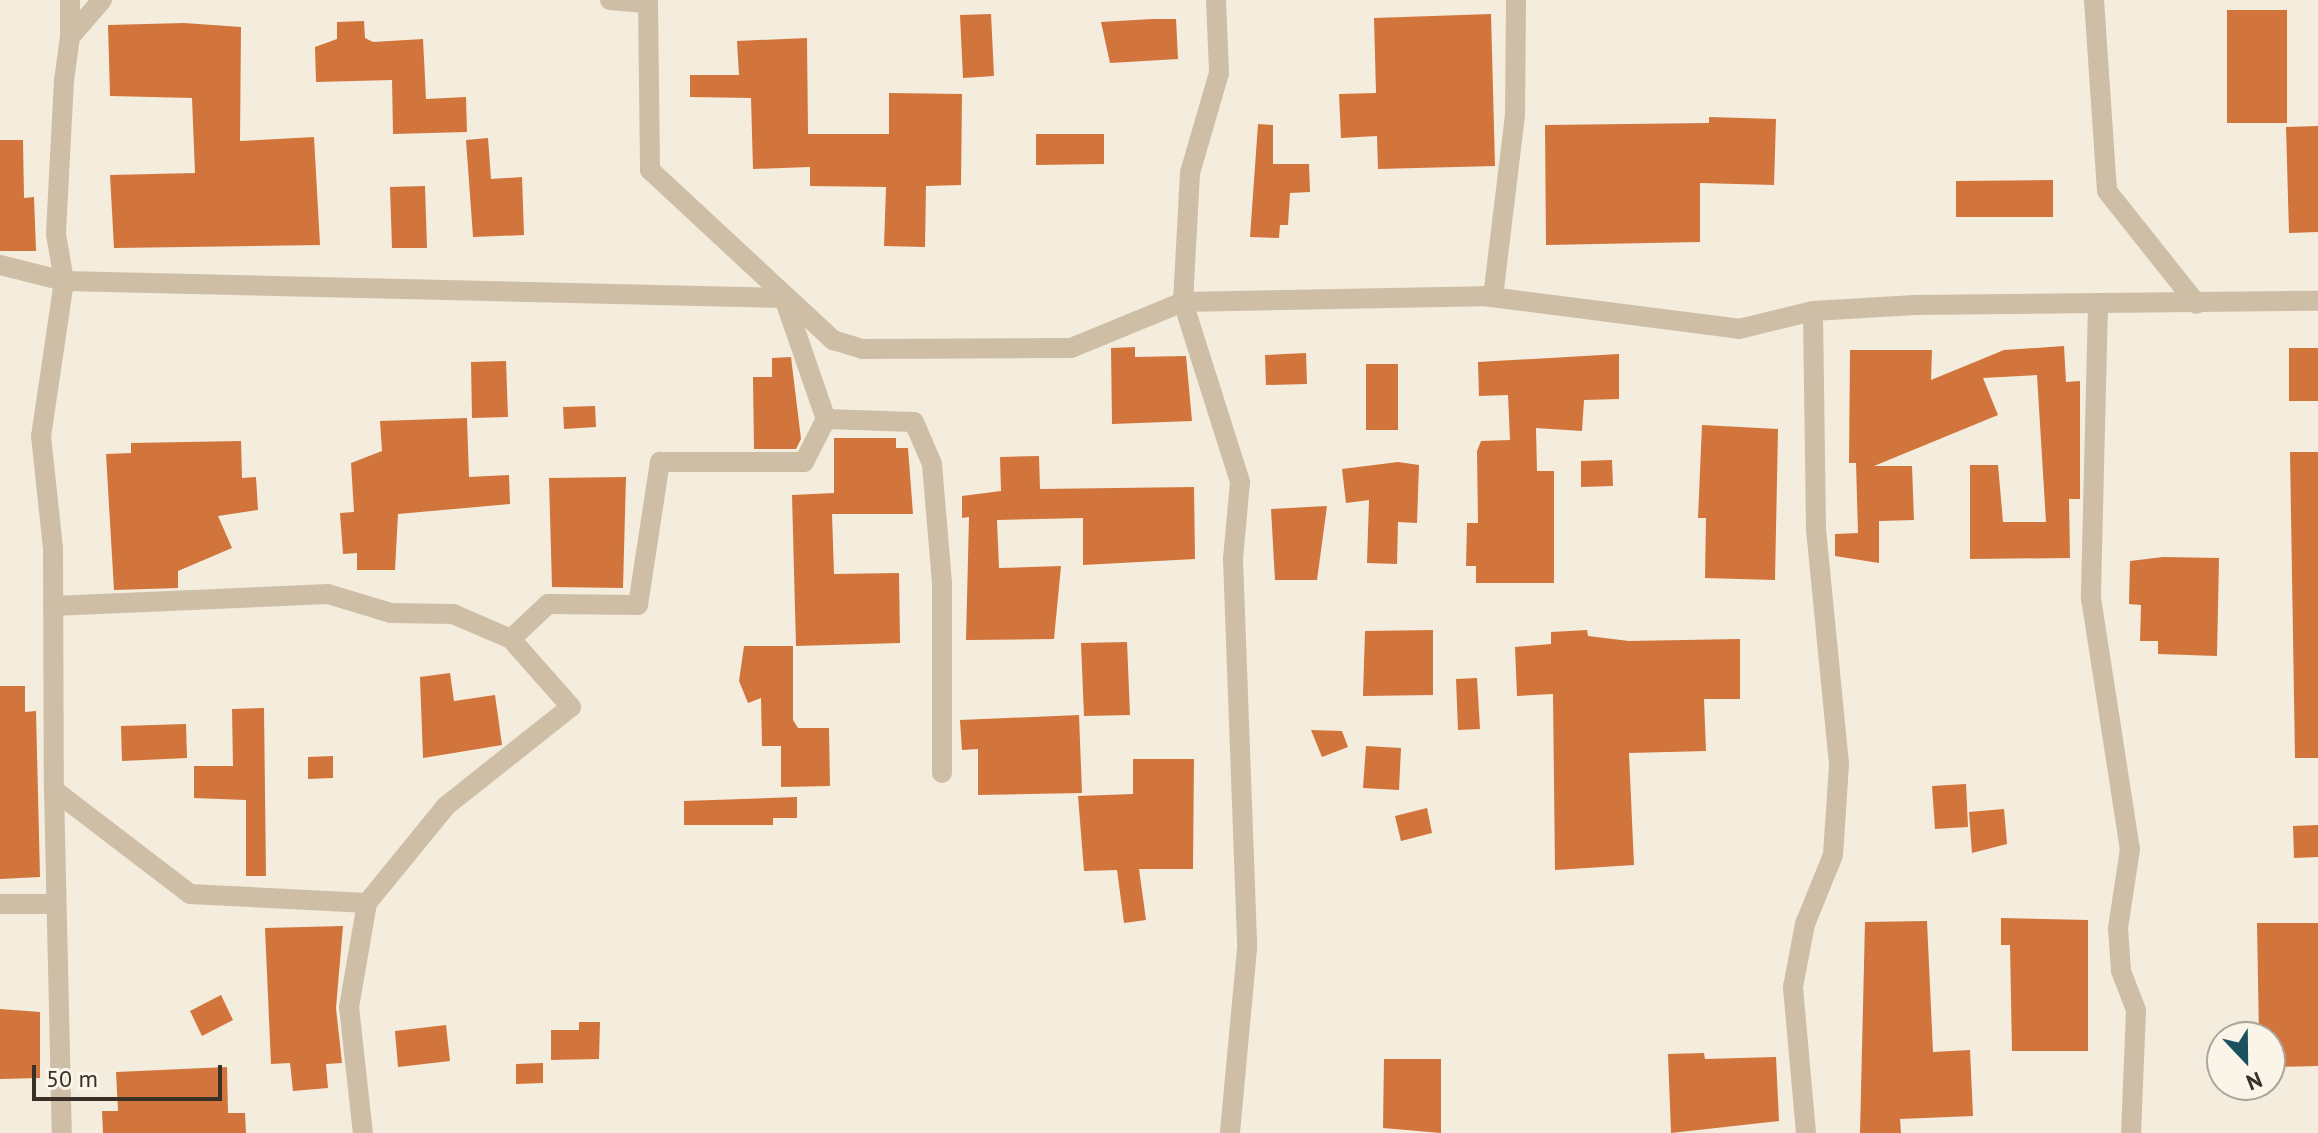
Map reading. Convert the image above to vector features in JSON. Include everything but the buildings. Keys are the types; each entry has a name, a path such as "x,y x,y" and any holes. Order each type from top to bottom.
{"street":[{"path":"62,1133 54,904 53,606 41,436 64,281 56,234 70,0"},
{"path":"70,37 102,0"},
{"path":"610,0 648,3 650,170 784,298 833,340 862,349 1071,348 1183,302 1493,297 1739,329 1813,311 2318,301"},
{"path":"1216,0 1219,73 1190,173 1183,302 1240,482 1234,574 1247,949 1230,1133"},
{"path":"1493,297 1515,115 1516,0"},
{"path":"2094,0 2107,191 2197,304"},
{"path":"0,265 64,281 784,298"},
{"path":"511,639 548,604 638,605 660,462 804,462 826,419 784,298"},
{"path":"2098,305 2091,598 2129,834 2118,928 2121,971 2136,1010 2131,1133"},
{"path":"1806,1133 1793,987 1805,924 1833,855 1839,764 1834,652 1816,529 1813,311"},
{"path":"826,419 914,422 932,464 942,583 942,773"},
{"path":"53,606 328,594 391,613 453,614 511,639 571,707 446,806 367,903 349,1007 363,1133"},
{"path":"54,790 190,894 367,903"},
{"path":"0,904 54,904"}]}
